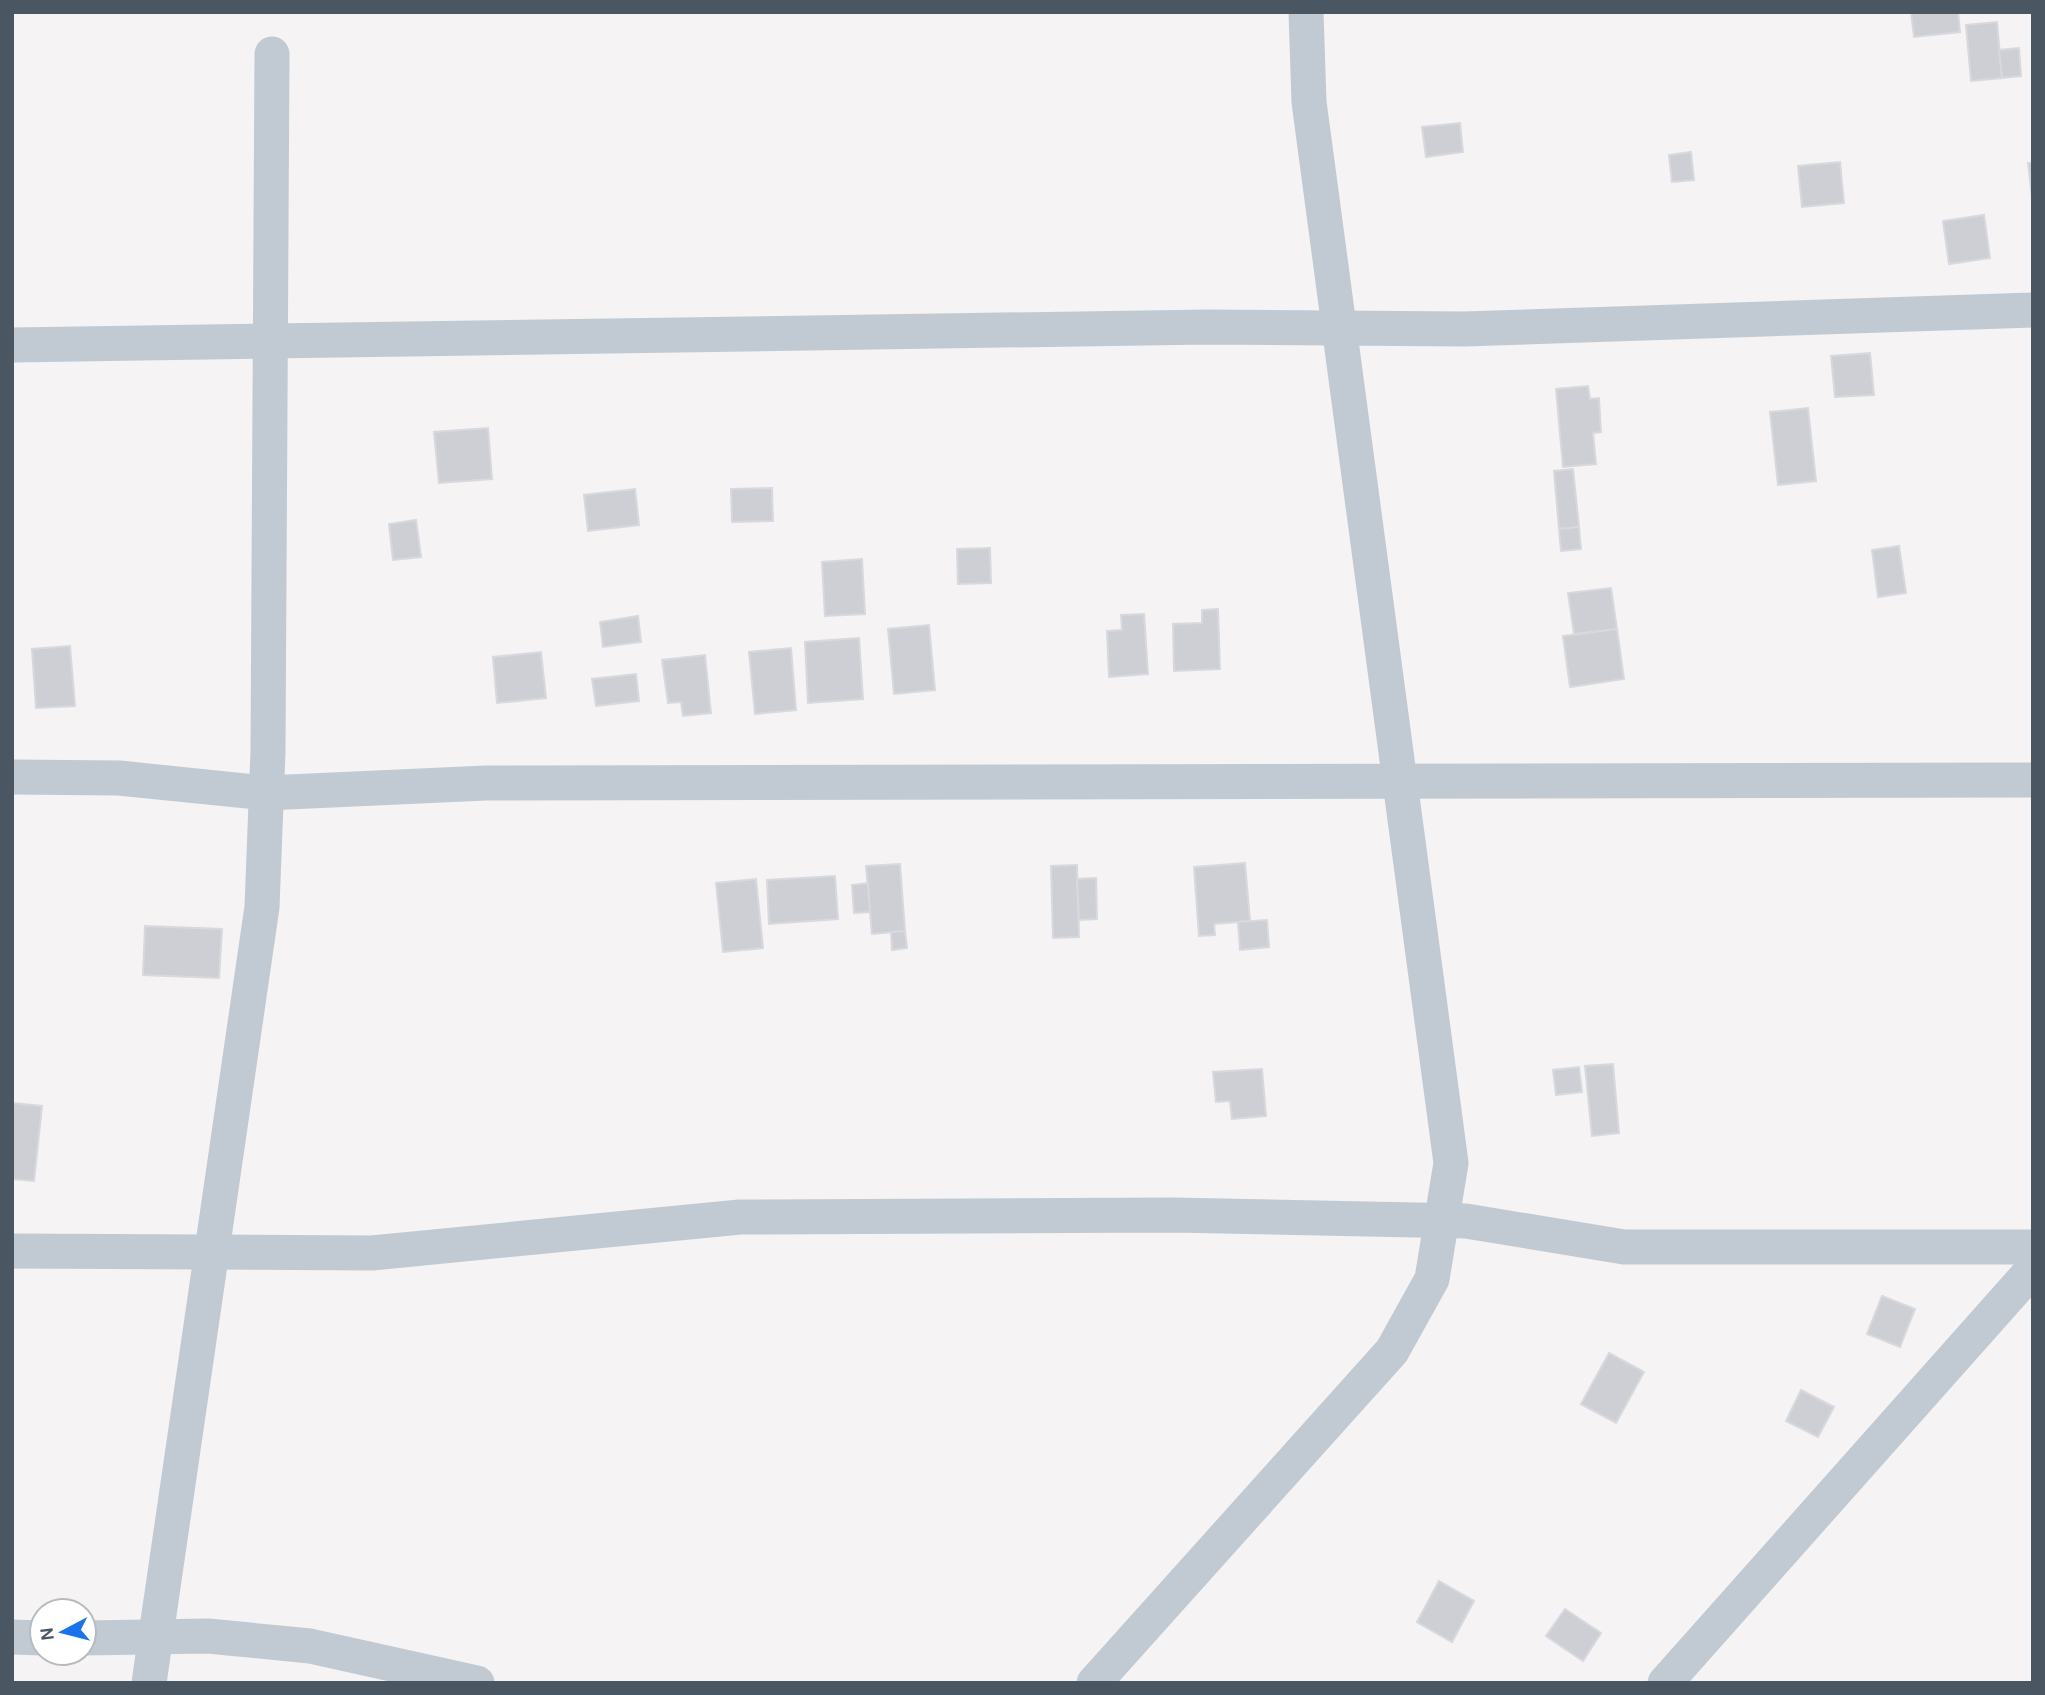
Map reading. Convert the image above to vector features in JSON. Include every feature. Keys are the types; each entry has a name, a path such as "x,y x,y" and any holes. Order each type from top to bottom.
{"street":[{"path":"1094,1683 1392,1352 1432,1279 1451,1163 1309,102 1306,12"},
{"path":"149,1683 262,907 267,793 272,54"},
{"path":"12,345 1207,327 1464,329 2033,310"},
{"path":"12,777 119,778 267,793 500,783 2033,780"},
{"path":"12,1251 372,1253 740,1217 1173,1215 1466,1221 1624,1247 2033,1247"},
{"path":"1665,1683 2033,1269"},
{"path":"98,1638 208,1636 310,1646 477,1683"}],"building":[{"path":"1911,12 1958,12 1960,32 1914,37"},
{"path":"1997,22 2002,78 1971,81 1966,25"},
{"path":"2019,48 2021,76 2002,78 1999,50"},
{"path":"1460,123 1463,152 1426,157 1422,127"},
{"path":"1691,152 1694,180 1672,182 1669,155"},
{"path":"1840,162 1844,203 1802,207 1798,166"},
{"path":"2028,163 2033,163 2033,206"},
{"path":"1984,215 1990,258 1949,264 1943,221"},
{"path":"1870,353 1874,395 1835,397 1831,356"},
{"path":"1588,386 1590,399 1599,398 1601,432 1593,433 1596,464 1563,467 1556,389"},
{"path":"1808,408 1816,481 1778,485 1770,412"},
{"path":"488,428 492,479 439,483 434,432"},
{"path":"1573,469 1579,527 1559,529 1554,471"},
{"path":"772,488 773,521 732,522 731,489"},
{"path":"635,489 639,525 588,531 584,495"},
{"path":"416,520 421,557 393,560 389,524"},
{"path":"1579,527 1581,549 1561,551 1559,529"},
{"path":"1899,546 1906,593 1878,597 1872,550"},
{"path":"990,548 991,583 958,584 957,549"},
{"path":"862,559 865,614 825,616 822,562"},
{"path":"1611,588 1617,629 1574,634 1568,593"},
{"path":"1218,609 1220,669 1174,671 1173,624 1202,623 1202,610"},
{"path":"1144,614 1148,674 1109,677 1107,631 1122,630 1121,615"},
{"path":"638,616 641,642 603,647 600,622"},
{"path":"929,625 935,690 894,694 888,629"},
{"path":"1617,629 1624,679 1570,687 1563,636"},
{"path":"859,638 863,699 808,703 805,642"},
{"path":"70,646 75,706 36,708 32,649"},
{"path":"791,648 796,710 755,714 749,652"},
{"path":"541,652 546,698 497,703 493,657"},
{"path":"705,655 711,713 683,716 681,702 668,703 662,660"},
{"path":"636,674 639,701 596,706 592,679"},
{"path":"1245,863 1250,921 1214,924 1215,935 1199,936 1194,867"},
{"path":"900,864 905,931 872,934 866,866"},
{"path":"1077,865 1079,937 1053,938 1051,866"},
{"path":"835,876 838,919 769,924 767,880"},
{"path":"1096,878 1097,919 1079,920 1077,879"},
{"path":"756,879 763,948 723,952 716,883"},
{"path":"868,883 870,912 854,913 852,885"},
{"path":"1267,920 1269,947 1240,950 1238,922"},
{"path":"145,926 222,929 219,978 143,975"},
{"path":"905,931 907,948 892,950 891,932"},
{"path":"1613,1064 1619,1133 1592,1136 1585,1066"},
{"path":"1579,1067 1582,1092 1556,1095 1553,1070"},
{"path":"1262,1069 1266,1116 1232,1119 1230,1101 1216,1102 1213,1072"},
{"path":"12,1103 42,1106 34,1181 12,1179"},
{"path":"1882,1296 1915,1309 1900,1347 1867,1334"},
{"path":"1609,1353 1644,1372 1616,1423 1581,1404"},
{"path":"1801,1390 1834,1407 1818,1437 1786,1421"},
{"path":"1439,1581 1474,1601 1452,1642 1417,1622"},
{"path":"1565,1609 1601,1633 1583,1661 1546,1636"}]}
